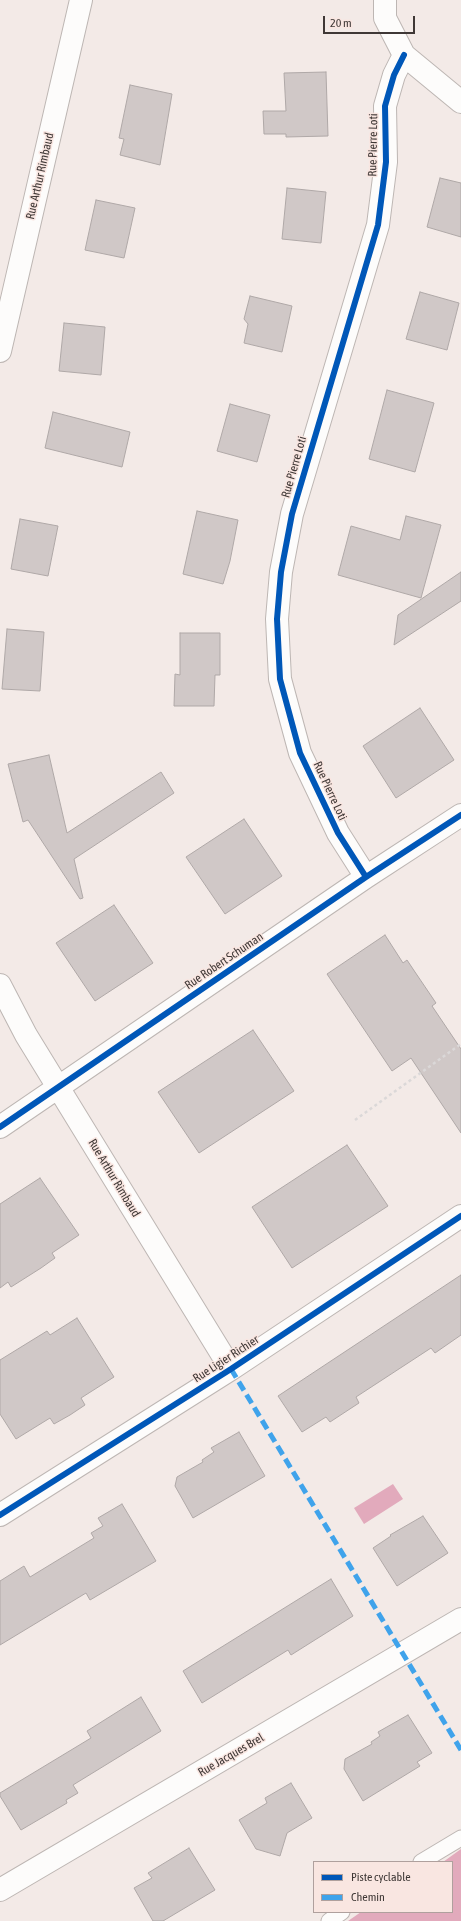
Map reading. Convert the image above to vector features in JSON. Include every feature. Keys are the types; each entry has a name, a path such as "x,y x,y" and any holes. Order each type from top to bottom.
{"street":[{"name":"Rue Arthur Rimbaud","path":"0,351 81,0"},
{"path":"385,0 385,18 404,55 461,102"},
{"name":"Rue Pierre Loti","path":"366,877 338,833 300,753 280,679 277,619 281,572 292,514 378,225 386,162 385,106 394,75 404,55"},
{"name":"Rue Robert Schuman","path":"0,1127 60,1088 366,877 461,815"},
{"name":"Rue Arthur Rimbaud","path":"0,985 26,1035 232,1369"},
{"name":"Rue Ligier Richier","path":"0,1515 232,1369 461,1216"},
{"name":"Rue Jacques Brel","path":"0,1890 461,1619"}],"lane":[{"path":"423,1861 461,1838"},
{"path":"329,1921 341,1913"}],"path":[{"path":"355,1120 461,1044"}],"shaded area":[{"path":"393,1484 403,1499 364,1524 354,1508"},
{"path":"461,1849 461,1921 348,1921 360,1913 453,1913 453,1861 444,1861"}],"building":[{"path":"326,72 328,136 286,137 286,134 264,134 263,111 286,111 284,73"},
{"path":"130,85 172,94 160,165 120,155 124,139 119,138"},
{"path":"440,178 461,183 461,237 427,227"},
{"path":"287,188 326,192 321,243 282,239"},
{"path":"96,200 135,208 124,258 85,250"},
{"path":"420,292 459,303 447,350 406,339"},
{"path":"250,296 292,306 282,352 244,343 248,324 244,319"},
{"path":"64,323 105,327 101,375 59,371"},
{"path":"387,390 434,403 415,472 369,459"},
{"path":"230,404 270,415 257,462 217,451"},
{"path":"53,412 130,432 122,467 45,448"},
{"path":"197,511 238,520 230,561 223,584 183,574"},
{"path":"406,516 441,525 421,598 338,575 351,526 400,540"},
{"path":"20,519 58,526 48,576 11,569"},
{"path":"461,572 461,601 394,645 398,615"},
{"path":"7,629 44,632 40,691 2,689"},
{"path":"180,633 220,633 220,675 215,675 214,706 174,706 175,674 180,675"},
{"path":"420,708 454,760 396,798 363,746"},
{"path":"49,755 67,833 161,772 174,793 74,859 83,898 80,899 28,820 23,822 8,764"},
{"path":"244,819 282,876 225,914 186,857"},
{"path":"114,905 153,963 95,1001 56,943"},
{"path":"385,935 403,963 407,960 436,1003 432,1006 461,1049 461,1133 411,1058 392,1071 327,974"},
{"path":"253,1030 294,1091 199,1153 158,1092"},
{"path":"347,1145 388,1206 292,1268 252,1207"},
{"path":"40,1178 79,1235 52,1253 55,1258 41,1268 11,1287 8,1282 0,1288 0,1204"},
{"path":"461,1275 461,1335 435,1353 431,1348 356,1397 359,1403 330,1422 326,1417 302,1432 278,1396"},
{"path":"77,1318 114,1377 81,1398 85,1405 70,1415 54,1424 50,1418 16,1439 0,1414 0,1360 47,1331 50,1335"},
{"path":"239,1432 265,1476 193,1518 175,1486 177,1477 203,1462 202,1460 214,1452 211,1448"},
{"path":"122,1504 156,1561 90,1600 86,1593 0,1645 0,1581 24,1566 30,1577 94,1538 91,1533 103,1526 98,1518"},
{"path":"423,1516 448,1553 397,1586 373,1548 391,1536 390,1535"},
{"path":"331,1579 353,1616 291,1655 288,1650 202,1703 183,1671"},
{"path":"141,1697 161,1731 73,1785 78,1793 66,1800 67,1803 21,1830 0,1796 0,1793 91,1738 87,1731"},
{"path":"408,1715 432,1753 417,1762 420,1766 363,1801 344,1769 345,1759 372,1744 371,1742 380,1736 378,1732"},
{"path":"291,1783 312,1818 287,1833 280,1856 256,1849 239,1820 267,1803 265,1798"},
{"path":"189,1848 215,1890 163,1921 153,1921 134,1888 152,1878 148,1873"}],"marked path":[{"path":"231,1369 461,1750"}],"cycle path":[{"path":"366,877 338,833 300,753 280,679 277,619 281,572 292,514 378,225 386,162 385,106 394,75 404,55"},
{"path":"0,1127 366,877 461,815"},
{"path":"0,1515 231,1369 461,1216"}]}
